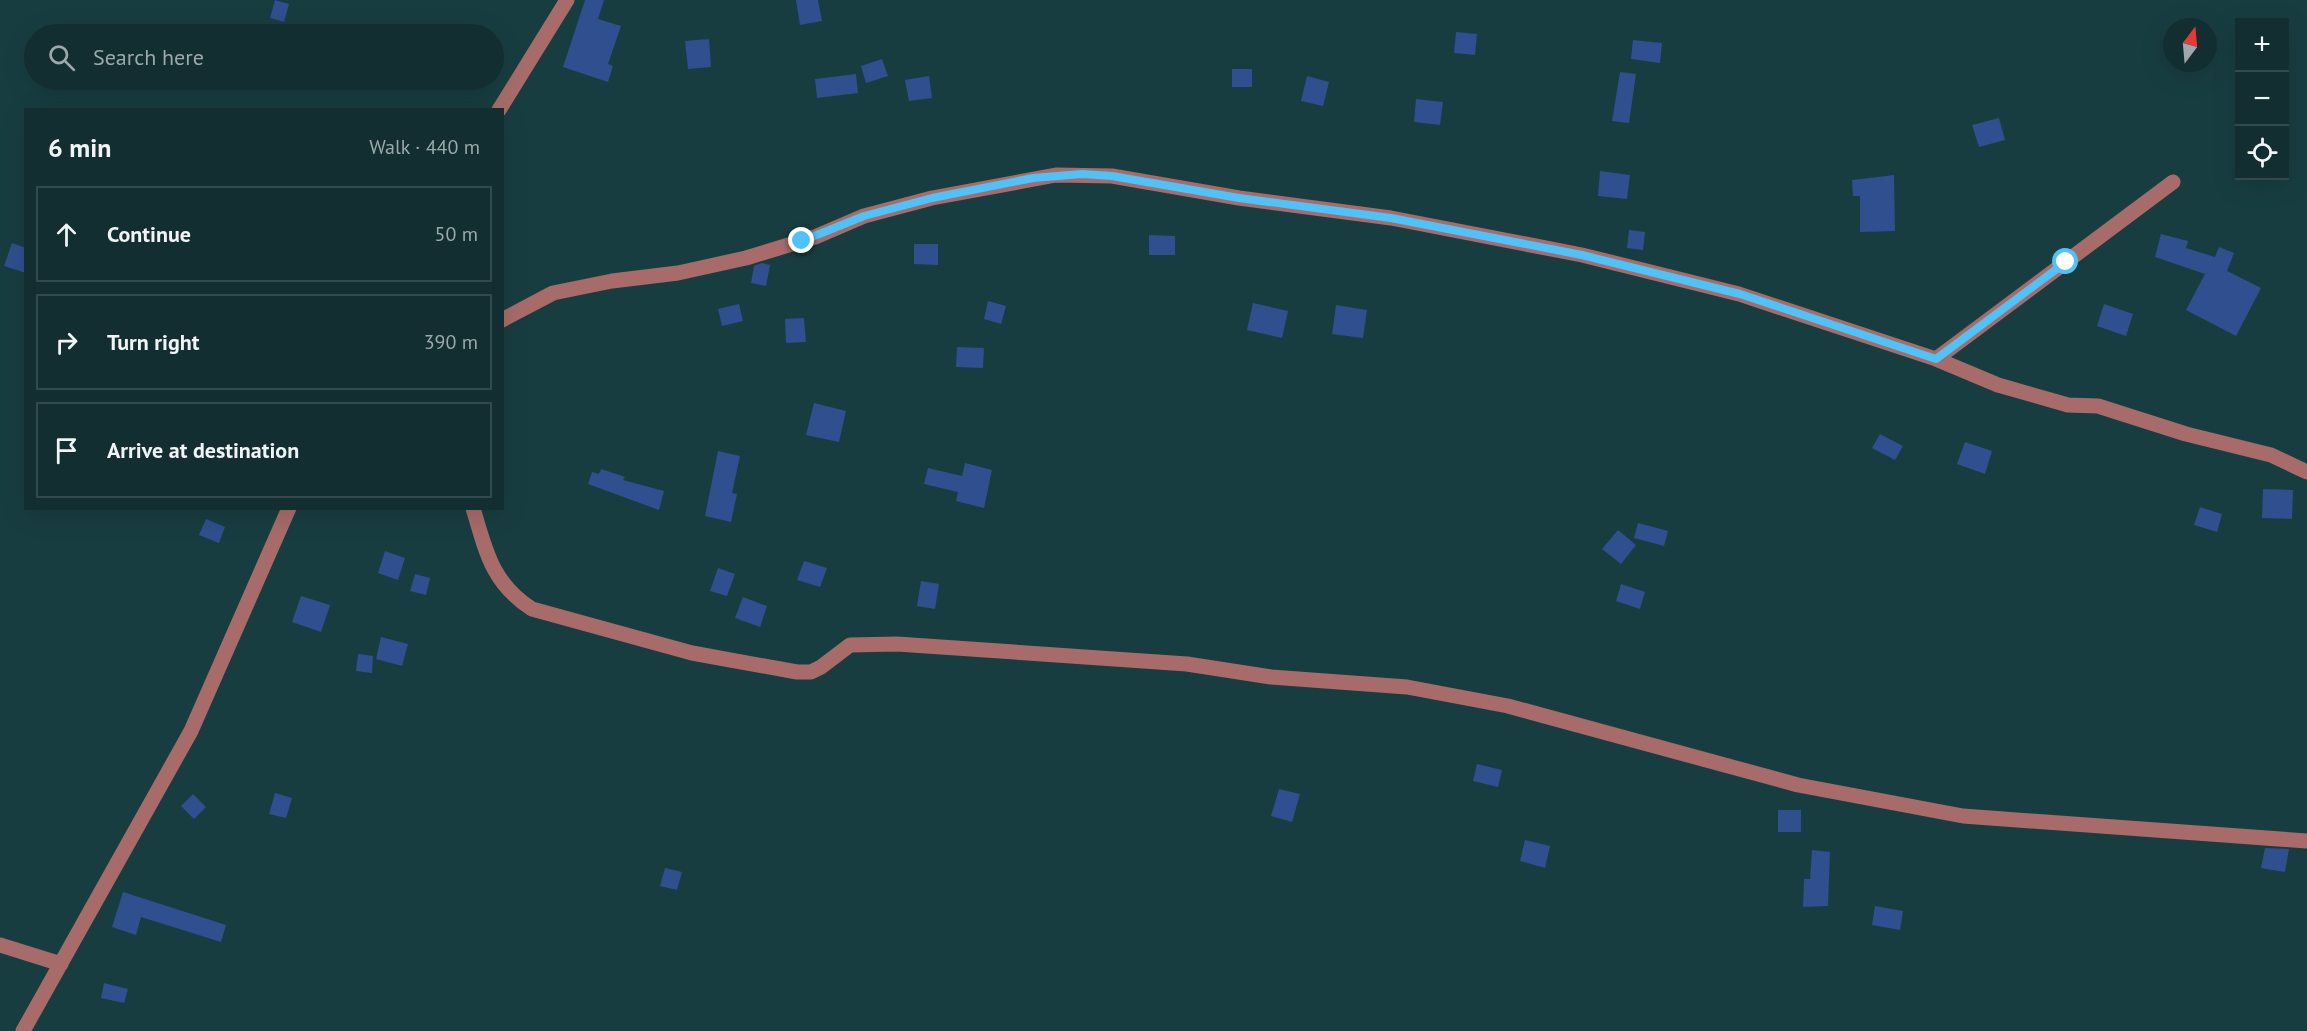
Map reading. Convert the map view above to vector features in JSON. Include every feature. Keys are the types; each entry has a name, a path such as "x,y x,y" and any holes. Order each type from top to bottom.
{"street":[{"path":"500,108 567,0"},
{"path":"504,319 553,293 612,281 678,273 746,258 815,237 864,216 932,198 1033,178 1082,174 1112,176 1239,198 1391,218 1582,255 1740,294 1936,359 2009,389 2068,405 2098,406 2186,434 2271,455 2307,472"},
{"path":"1936,359 2173,182"},
{"path":"24,1031 191,731 288,510"},
{"path":"474,510 484,547 500,581 513,597 532,609 692,653 754,666 811,672 850,645 897,644 1155,662 1271,677 1407,687 1508,706 1798,785 1962,816 2307,841"},
{"path":"0,945 61,964"}],"building":[{"path":"275,0 289,4 284,22 270,18"},
{"path":"585,0 604,0 598,19 621,26 608,64 613,66 608,82 563,67"},
{"path":"796,0 818,0 822,21 800,25"},
{"path":"1456,32 1477,34 1475,55 1454,53"},
{"path":"709,39 711,67 688,69 685,41"},
{"path":"1633,40 1662,43 1660,63 1631,59"},
{"path":"882,59 888,76 866,83 861,66"},
{"path":"1232,69 1252,69 1252,87 1232,87"},
{"path":"1620,72 1636,74 1629,123 1612,121"},
{"path":"856,74 858,93 817,98 815,79"},
{"path":"929,76 932,98 909,101 905,80"},
{"path":"1307,76 1329,82 1323,106 1301,101"},
{"path":"1416,99 1443,102 1440,125 1414,122"},
{"path":"1999,118 2005,140 1979,147 1972,125"},
{"path":"1600,171 1630,175 1627,199 1598,196"},
{"path":"1894,175 1895,231 1860,232 1860,196 1853,196 1852,180"},
{"path":"1629,230 1645,232 1643,250 1627,248"},
{"path":"2161,234 2188,241 2186,248 2215,257 2219,247 2234,253 2227,271 2261,288 2236,336 2186,310 2205,274 2155,257"},
{"path":"1149,235 1175,236 1175,255 1149,255"},
{"path":"12,243 24,247 24,272 4,266"},
{"path":"914,244 938,244 938,265 914,264"},
{"path":"762,263 770,265 766,286 751,283 754,266"},
{"path":"988,301 1006,306 1001,324 984,319"},
{"path":"1253,303 1288,311 1282,338 1247,330"},
{"path":"739,304 743,321 722,326 718,309"},
{"path":"2104,304 2133,314 2126,336 2097,326"},
{"path":"1336,305 1367,310 1363,338 1332,334"},
{"path":"804,318 806,342 786,343 785,319"},
{"path":"957,347 984,348 983,368 956,367"},
{"path":"814,403 846,411 839,442 806,435"},
{"path":"1880,434 1903,446 1895,460 1872,448"},
{"path":"1965,442 1992,451 1985,474 1957,464"},
{"path":"718,451 740,456 732,493 737,494 731,522 705,516"},
{"path":"965,463 992,470 984,508 956,501 958,492 924,484 928,468 962,476"},
{"path":"601,469 625,477 623,480 664,491 659,510 588,484 592,472 599,474"},
{"path":"2263,489 2293,490 2292,519 2262,518"},
{"path":"2200,507 2222,514 2217,532 2194,525"},
{"path":"206,519 225,527 219,543 199,535"},
{"path":"1638,523 1668,531 1664,546 1634,538"},
{"path":"1618,530 1636,545 1621,564 1602,549"},
{"path":"385,551 405,558 398,580 378,573"},
{"path":"804,561 827,568 820,587 797,580"},
{"path":"718,568 735,574 727,596 710,591"},
{"path":"415,574 430,578 426,595 410,591"},
{"path":"921,581 939,584 935,609 917,606"},
{"path":"1621,584 1645,592 1640,609 1616,601"},
{"path":"301,596 330,605 321,632 292,622"},
{"path":"743,597 767,606 760,627 735,618"},
{"path":"381,637 408,644 402,666 376,659"},
{"path":"358,654 373,656 372,673 356,671"},
{"path":"1477,764 1502,770 1498,787 1473,781"},
{"path":"1279,789 1300,794 1292,822 1271,816"},
{"path":"275,793 292,798 286,818 269,814"},
{"path":"193,794 206,807 194,819 181,806"},
{"path":"1778,810 1801,810 1801,832 1778,832"},
{"path":"1525,840 1550,846 1545,868 1520,861"},
{"path":"2265,848 2289,849 2285,872 2261,868"},
{"path":"1812,850 1830,852 1828,906 1803,907 1804,879 1810,879"},
{"path":"665,868 682,872 677,890 660,886"},
{"path":"123,892 226,925 221,942 141,917 136,935 112,927"},
{"path":"1875,906 1903,911 1900,930 1872,925"},
{"path":"104,983 128,989 124,1003 101,998"}],"route":[{"path":"802,241 864,216 994,184 1056,175 1112,176 1239,198 1391,218 1582,255 1740,294 1936,359 2066,262"}]}
